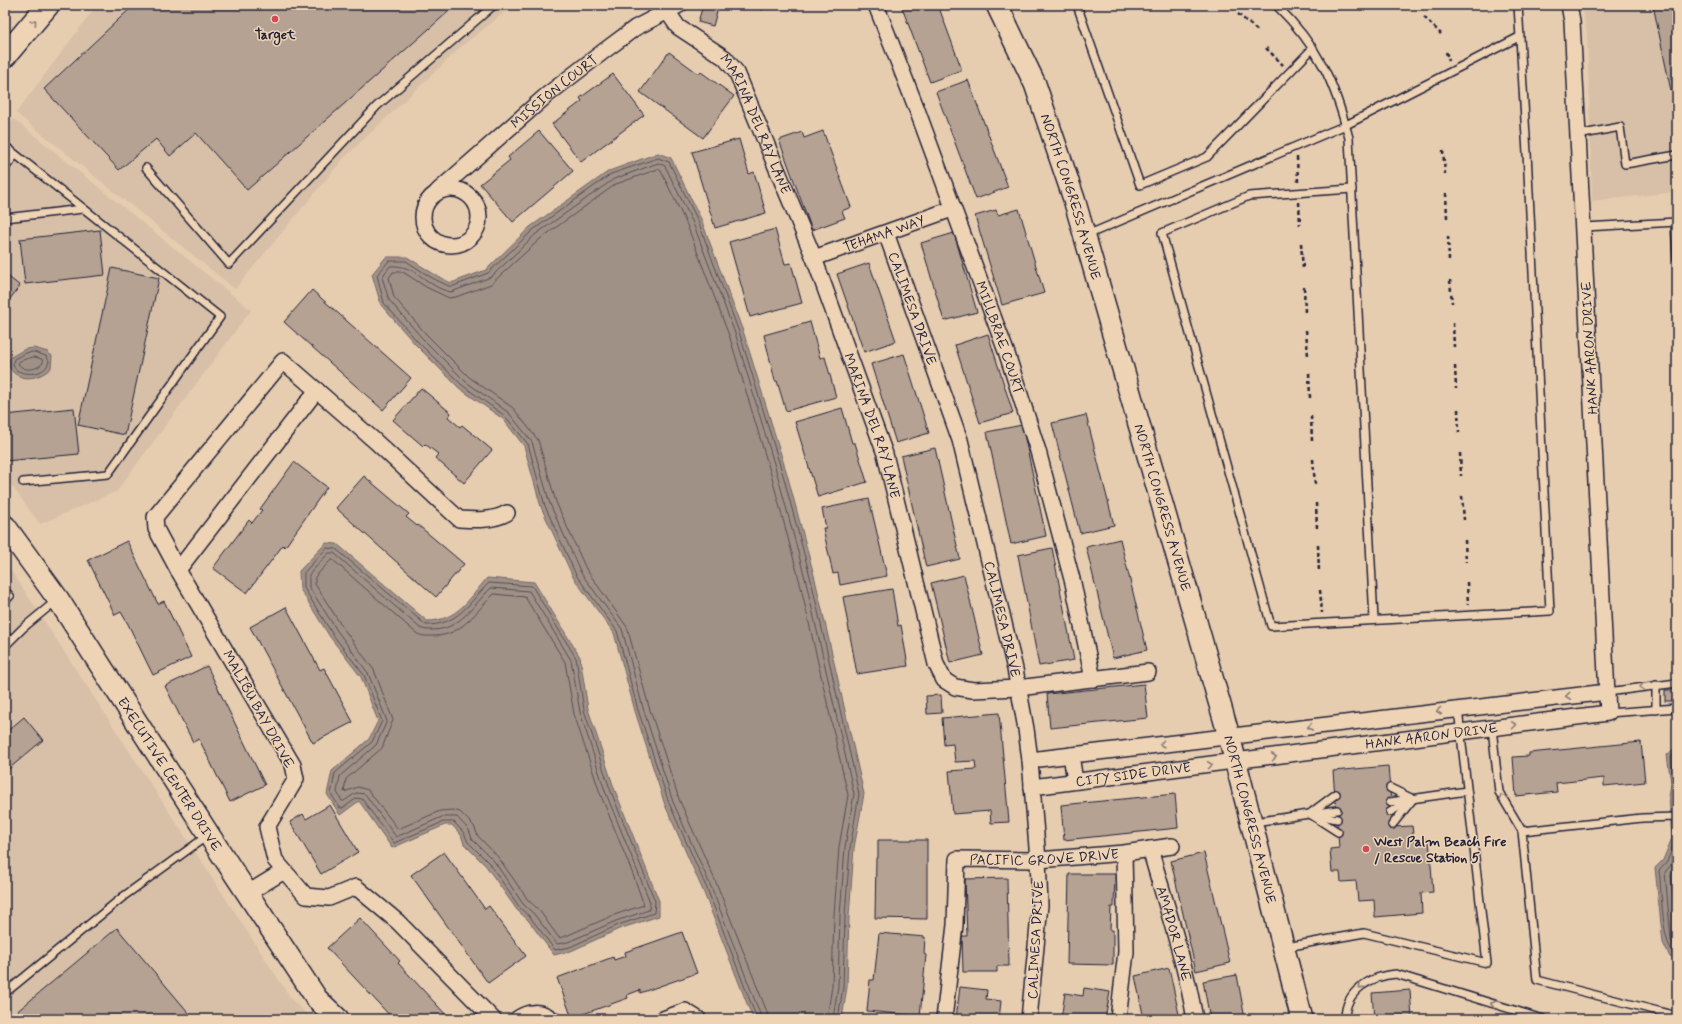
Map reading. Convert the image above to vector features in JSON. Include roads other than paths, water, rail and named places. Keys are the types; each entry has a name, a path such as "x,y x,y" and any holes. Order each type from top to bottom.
{"main road":[{"path":"5,56 48,5"}],"street":[{"name":"MILLBRAE COURT","path":"876,5 916,107 952,209 1007,354 1038,451 1073,583 1093,679"},
{"name":"NORTH CONGRESS AVENUE","path":"997,5 1035,84 1074,199 1235,761 1285,948 1302,1019"},
{"name":"HANK AARON DRIVE","path":"1235,761 1608,713 1584,227 1570,5"},
{"name":"MISSION COURT","path":"438,191 547,94 635,28 673,8"},
{"name":"MARINA DEL RAY LANE","path":"673,8 678,27 726,58 738,72 814,258 885,454 936,664 944,680 955,687 973,690 1018,688 1148,672"},
{"name":"TEHAMA WAY","path":"814,258 952,209"},
{"name":"CALIMESA DRIVE","path":"886,233 960,440 1018,688 1030,760 1040,905 1029,1019"},
{"name":"MALIBU BAY DRIVE","path":"492,1019 398,922 356,887 329,898 306,896 275,860 267,827 296,780 293,764 178,570 156,529 155,517 283,361 460,519 473,520 499,517 507,513"},
{"path":"178,570 317,390"},
{"name":"EXECUTIVE CENTER DRIVE","path":"5,526 58,599 317,999 338,1019"},
{"name":"HANK AARON DRIVE","path":"1228,736 1607,692"},
{"name":"CITY SIDE DRIVE","path":"1030,760 1228,736"},
{"path":"1136,747 1141,773"},
{"path":"1071,755 1075,781"},
{"name":"CITY SIDE DRIVE","path":"1032,787 1235,761"},
{"name":"PACIFIC GROVE DRIVE","path":"944,1019 955,926 957,859 1038,860 1124,853 1172,846"},
{"name":"AMADOR LANE","path":"1150,850 1174,932 1190,993 1195,1019"},
{"path":"1118,1019 1126,952 1124,853"},
{"path":"248,893 284,871"},
{"path":"663,1019 685,1011 698,1019"},
{"path":"517,1019 522,1015 533,1012 544,1014 552,1019"}],"lane":[{"path":"146,168 229,264 377,106 494,5"},
{"path":"1077,5 1140,185 1207,157 1313,48"},
{"path":"1276,5 1291,20 1313,48 1337,92 1349,138 1374,620"},
{"path":"1352,189 1250,196 1162,233 1271,626 1550,611 1528,153 1518,5"},
{"path":"1085,236 1346,125 1519,37"},
{"path":"1578,135 1620,126 1625,164 1677,155"},
{"path":"5,146 220,317 108,474 23,482"},
{"path":"5,168 15,155"},
{"path":"5,218 83,209"},
{"path":"1584,227 1676,222 1677,258"},
{"path":"5,590 10,596 5,601"},
{"path":"5,646 23,628 58,599"},
{"path":"1607,692 1677,683"},
{"path":"1656,685 1656,710"},
{"path":"1608,713 1677,708"},
{"path":"1285,948 1364,933 1487,963 1458,709"},
{"path":"1492,728 1498,792 1522,831 1537,980 1677,1016"},
{"path":"1390,788 1413,799"},
{"path":"1390,802 1467,791"},
{"path":"1310,814 1336,794"},
{"path":"1390,812 1413,799"},
{"path":"1392,825 1413,799"},
{"path":"1251,822 1337,810"},
{"path":"1310,814 1337,819"},
{"path":"1310,814 1338,832"},
{"path":"1522,831 1650,818 1677,817"},
{"path":"5,993 124,896 209,834"},
{"path":"1345,1019 1349,1001 1357,989 1368,980 1382,975 1396,974 1543,1019"}],"water":[{"path":"658,153 671,158 701,219 744,334 787,474 815,579 864,794 854,848 849,916 847,987 842,1019 753,1019 704,893 665,805 635,711 614,633 573,577 541,507 524,446 503,419 459,388 415,344 381,305 372,274 386,257 407,257 451,283 486,270 530,227 609,171"},
{"path":"34,348 48,352 52,356 51,368 40,375 27,378 21,377 11,370 8,363 11,357 25,349"},
{"path":"326,543 337,544 427,621 437,620 454,613 468,601 487,578 534,582 580,657 588,709 614,788 659,901 659,916 619,929 571,951 554,955 528,920 517,910 486,866 464,844 461,835 452,825 445,825 392,848 359,801 340,815 327,794 332,771 369,739 378,721 361,677 330,637 300,589 299,571"},
{"path":"1676,747 1677,960 1670,957 1663,943 1655,868 1663,860 1672,838 1669,797 1671,783 1667,755"}],"place":[{"name":"Target","path":"275,19"},
{"name":"West Palm Beach Fire / Rescue Station 5","path":"1366,849"}]}
